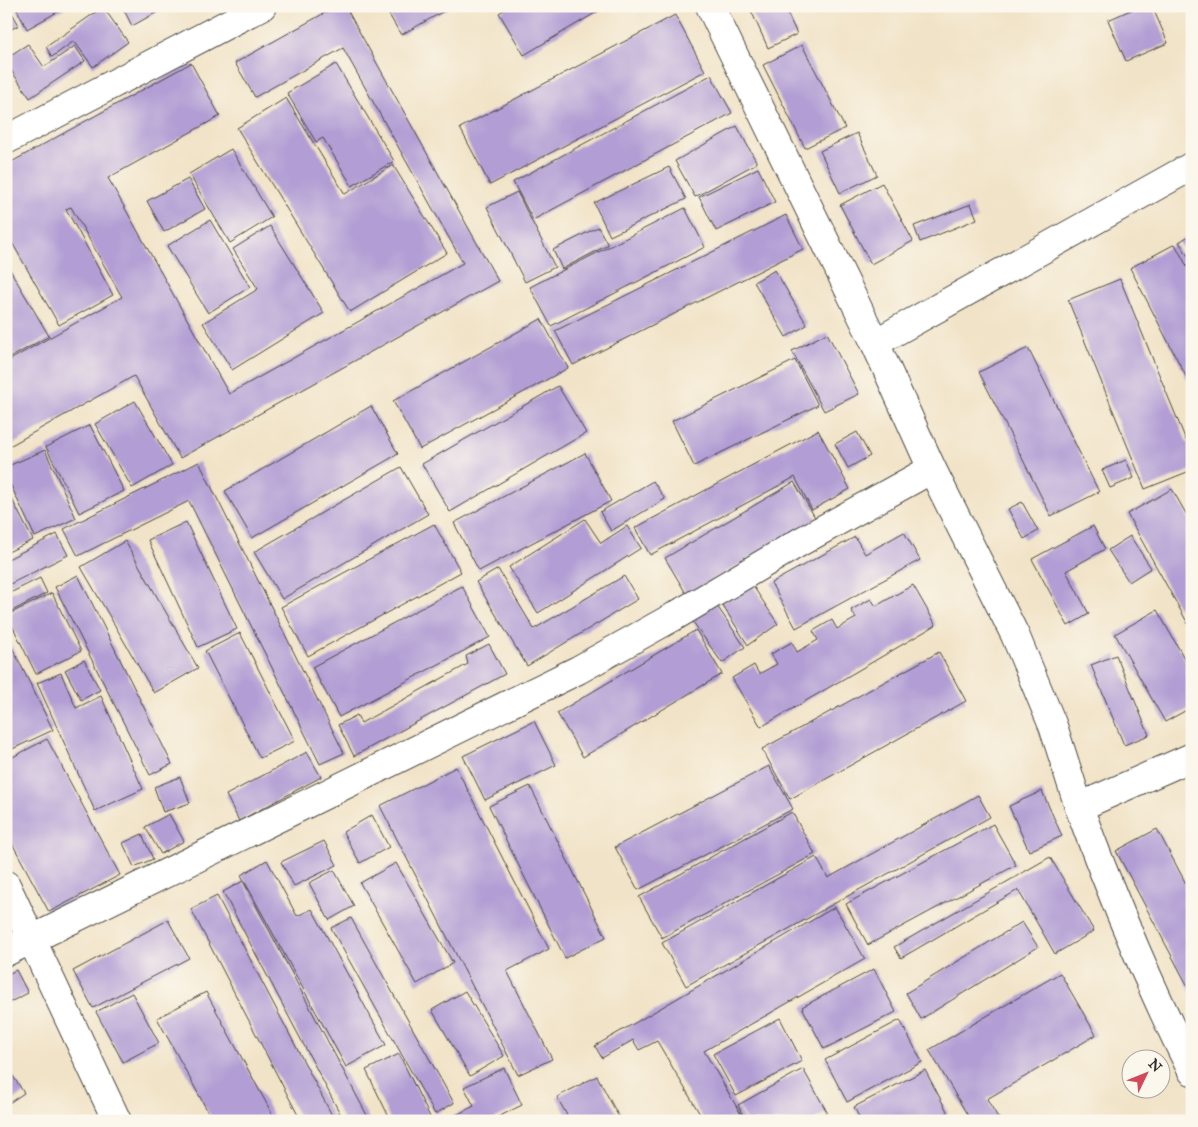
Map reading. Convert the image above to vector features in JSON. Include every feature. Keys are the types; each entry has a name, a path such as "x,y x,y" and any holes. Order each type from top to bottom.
{"street":[{"path":"6,140 262,6"},
{"path":"710,6 874,343 932,469 1015,635 1053,726 1079,806 1126,931 1154,995 1192,1071"},
{"path":"874,343 1192,166"},
{"path":"6,952 31,938 578,670 675,616 800,542 932,469"},
{"path":"1079,806 1192,758"},
{"path":"6,885 117,1121"}],"building":[{"path":"6,6 8,6 19,25 6,32"},
{"path":"15,6 68,6 27,29"},
{"path":"122,6 168,6 132,26"},
{"path":"337,6 345,6 498,281 180,458 134,376 6,448 6,362 122,297 71,207 66,209 113,295 59,325 6,232 6,165 191,63 220,116 108,178 229,394 463,263 343,48 255,97 235,63"},
{"path":"384,6 453,6 401,35"},
{"path":"510,6 607,6 524,55 499,13"},
{"path":"749,6 784,6 797,34 768,48"},
{"path":"1140,6 1152,6 1168,43 1126,61 1108,20"},
{"path":"103,7 128,42 93,67 74,41 52,57 46,47"},
{"path":"675,15 705,71 490,185 460,128"},
{"path":"28,44 44,67 75,46 85,61 30,98 6,63 6,58"},
{"path":"802,45 845,128 805,148 763,65"},
{"path":"336,64 394,161 352,186 323,138 316,142 287,93"},
{"path":"711,75 732,113 533,220 513,182"},
{"path":"286,98 345,194 393,165 447,253 350,312 237,128"},
{"path":"737,126 757,163 695,197 675,161"},
{"path":"857,133 877,175 840,193 820,151"},
{"path":"231,149 272,217 230,243 189,174"},
{"path":"669,167 686,199 610,236 594,203"},
{"path":"758,168 775,202 716,231 699,197"},
{"path":"188,179 205,209 164,232 147,201"},
{"path":"882,183 913,241 871,264 840,205"},
{"path":"517,192 555,267 525,282 487,207"},
{"path":"971,204 977,219 920,242 914,226"},
{"path":"685,208 705,247 551,326 530,287"},
{"path":"786,215 803,249 573,365 555,331"},
{"path":"210,220 250,287 208,313 167,246"},
{"path":"270,226 324,313 232,370 203,323 258,289 233,249"},
{"path":"598,227 608,245 562,269 553,250"},
{"path":"1192,234 1192,262 1179,242"},
{"path":"1175,244 1192,276 1192,388 1130,268"},
{"path":"6,263 49,336 6,360"},
{"path":"775,270 807,325 786,337 754,282"},
{"path":"1120,279 1192,455 1192,470 1145,489 1068,300"},
{"path":"541,319 568,368 420,449 393,401"},
{"path":"827,333 859,394 824,411 792,351"},
{"path":"1028,348 1099,492 1051,516 979,372"},
{"path":"795,360 818,405 694,466 672,421"},
{"path":"558,386 586,433 450,512 422,464"},
{"path":"135,401 172,465 132,488 95,424"},
{"path":"371,406 398,454 252,538 225,491"},
{"path":"90,425 124,491 79,513 46,447"},
{"path":"818,430 850,489 812,510 795,477 650,555 635,528"},
{"path":"857,432 870,456 848,468 835,444"},
{"path":"45,450 76,518 35,537 6,475 6,467"},
{"path":"585,453 611,501 479,571 454,523"},
{"path":"1126,460 1134,478 1110,488 1102,470"},
{"path":"199,462 344,753 320,764 189,501 78,556 64,529"},
{"path":"401,467 428,514 282,599 254,552"},
{"path":"653,481 665,499 611,531 600,512"},
{"path":"794,482 816,519 687,595 665,558"},
{"path":"6,488 33,540 6,553"},
{"path":"1172,489 1192,524 1192,631 1127,514"},
{"path":"1022,502 1038,531 1024,539 1008,509"},
{"path":"585,519 601,543 627,526 641,548 538,613 509,567"},
{"path":"186,522 237,629 198,647 148,540"},
{"path":"434,524 461,572 308,656 281,607"},
{"path":"1093,526 1105,549 1066,571 1089,614 1068,626 1032,559"},
{"path":"904,532 920,560 796,628 771,583 855,537 865,554"},
{"path":"57,534 68,555 6,586 6,560"},
{"path":"1130,536 1151,568 1129,582 1108,550"},
{"path":"125,541 198,668 154,693 81,567"},
{"path":"498,569 534,629 624,576 638,599 527,666 476,582"},
{"path":"78,575 172,764 150,775 55,587"},
{"path":"40,578 47,593 6,614 6,595"},
{"path":"751,583 778,624 748,645 721,603"},
{"path":"913,585 936,625 761,727 732,678 754,665 759,674 777,664 771,654 792,642 797,652 818,640 813,631 832,620 837,629 856,618 851,610 871,599 876,606"},
{"path":"462,586 490,637 339,717 312,667"},
{"path":"52,593 81,651 36,674 7,615"},
{"path":"715,603 745,647 722,663 691,619"},
{"path":"1157,610 1192,672 1192,707 1165,722 1115,634"},
{"path":"696,630 722,674 583,757 557,713"},
{"path":"240,633 295,741 260,758 205,651"},
{"path":"6,635 53,730 6,752"},
{"path":"489,644 505,674 354,756 338,725 357,715 361,723 468,664 466,656"},
{"path":"939,652 966,701 790,799 762,749"},
{"path":"1116,655 1149,735 1124,745 1091,665"},
{"path":"84,660 100,690 81,700 65,670"},
{"path":"61,673 76,708 101,696 143,789 95,811 37,683"},
{"path":"534,721 556,765 485,800 463,756"},
{"path":"47,739 120,875 49,912 6,832 6,755 9,759"},
{"path":"307,752 321,777 239,821 226,795"},
{"path":"769,766 793,809 638,890 615,847"},
{"path":"456,767 549,949 507,971 552,1059 518,1075 380,806"},
{"path":"180,777 190,803 163,812 154,787"},
{"path":"530,786 606,937 565,958 489,806"},
{"path":"1042,791 1062,836 1029,851 1009,806"},
{"path":"978,795 990,817 686,986 662,943 816,857 828,878"},
{"path":"792,812 815,854 662,938 639,897"},
{"path":"169,814 184,841 161,854 145,827"},
{"path":"372,815 389,847 360,863 343,832"},
{"path":"993,824 1016,865 868,945 846,904"},
{"path":"1157,829 1192,895 1192,994 1116,851"},
{"path":"142,834 153,859 134,867 123,843"},
{"path":"324,841 337,865 294,886 281,862"},
{"path":"1050,857 1094,931 1055,954 1018,890 901,958 894,947"},
{"path":"267,860 297,916 312,909 386,1045 346,1067 241,875"},
{"path":"396,863 453,963 417,984 360,883"},
{"path":"334,870 354,906 329,920 309,883"},
{"path":"243,881 370,1121 344,1121 223,892"},
{"path":"217,896 335,1121 301,1121 191,909"},
{"path":"835,907 865,959 704,1051 745,1121 704,1121 657,1041 639,1050 633,1040 602,1058 595,1046"},
{"path":"351,918 454,1103 435,1114 331,928"},
{"path":"168,920 189,958 93,1008 73,971"},
{"path":"1022,922 1038,947 921,1019 906,993"},
{"path":"874,969 896,1012 824,1049 802,1007"},
{"path":"16,970 28,993 6,1004 6,975"},
{"path":"1060,973 1096,1035 987,1099 1000,1121 971,1121 929,1050"},
{"path":"465,991 504,1056 470,1076 432,1010"},
{"path":"206,992 276,1121 213,1121 157,1018"},
{"path":"132,993 159,1043 123,1062 96,1012"},
{"path":"780,1018 802,1061 736,1096 713,1054"},
{"path":"900,1020 922,1062 847,1102 825,1060"},
{"path":"399,1054 432,1121 391,1121 366,1070"},
{"path":"504,1068 522,1105 490,1121 444,1121 474,1106 464,1087"},
{"path":"803,1069 827,1112 812,1121 746,1121 738,1105"},
{"path":"925,1070 948,1113 934,1121 861,1121 854,1107"},
{"path":"11,1073 24,1093 6,1105 6,1076"},
{"path":"597,1076 621,1121 570,1121 557,1097"}]}
